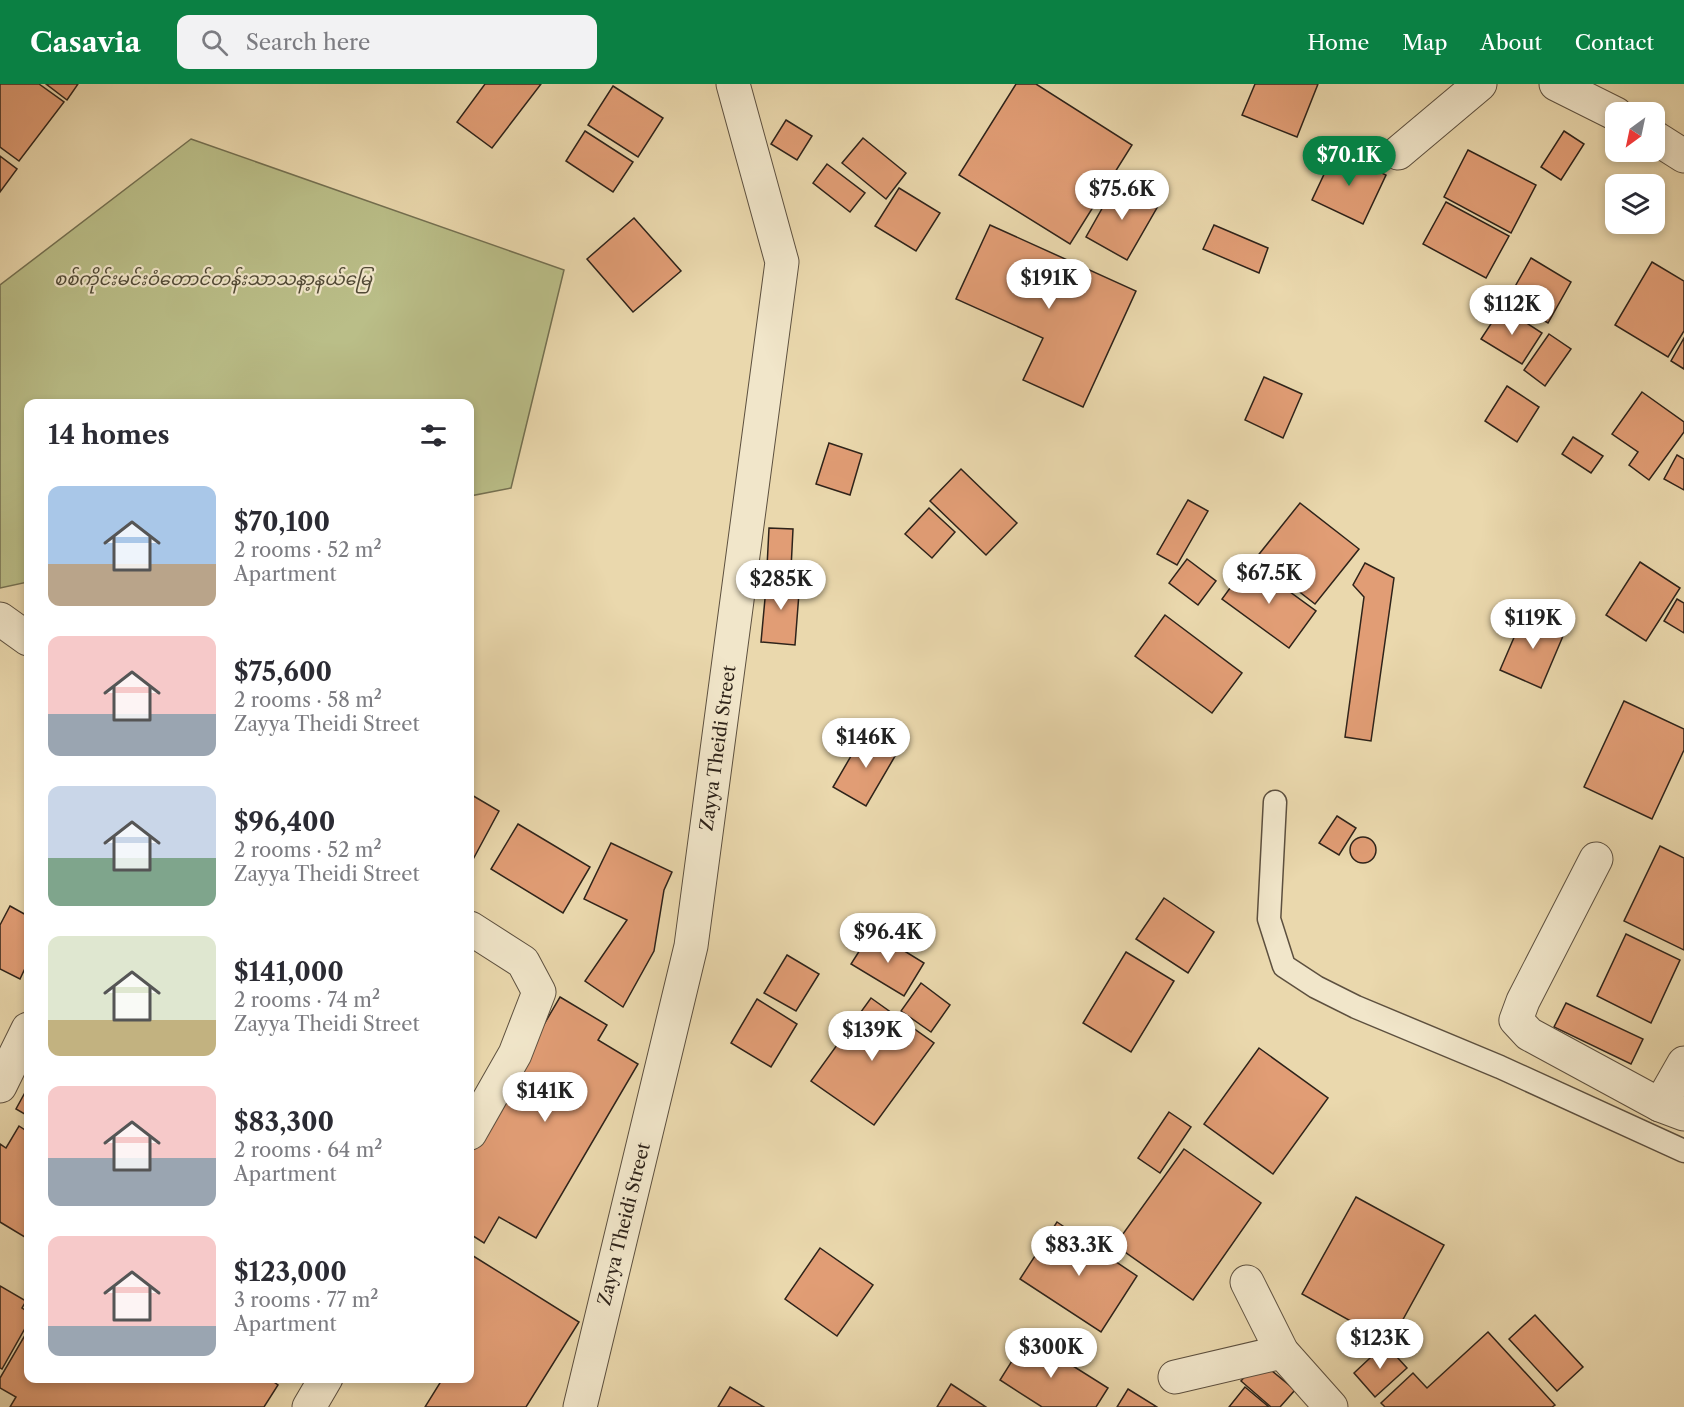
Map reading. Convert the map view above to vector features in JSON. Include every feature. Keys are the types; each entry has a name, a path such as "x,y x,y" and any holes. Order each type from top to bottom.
{"street":[{"name":"Zayya Theidi Street","path":"580,1407 691,946 782,262 733,84"},
{"path":"1398,153 1480,84"},
{"path":"1556,84 1605,108"},
{"path":"1665,144 1684,156"},
{"path":"0,620 24,636"},
{"path":"1596,859 1523,1000 1516,1020 1529,1034 1672,1110 1684,1064"},
{"path":"474,931 523,962 539,992 516,1054 474,1126"},
{"path":"0,1086 24,1037"},
{"path":"1247,1282 1282,1353 1331,1407"},
{"path":"1175,1377 1282,1353"},
{"path":"309,1407 323,1383"}],"lane":[{"path":"1275,802 1269,919 1284,966 1316,987 1356,1007 1500,1067 1684,1151"}],"green space":[{"name":"စစ်ကိုင်းမင်းဝံတောင်တန်းသာသနာ့နယ်မြေ","path":"191,139 564,270 511,488 474,495 474,399 24,399 24,583 0,588 0,285"}],"building":[{"path":"0,84 39,84 64,102 19,161 0,147"},
{"path":"46,84 78,84 67,100"},
{"path":"485,84 541,84 492,148 457,122"},
{"path":"1016,84 1036,84 1132,145 1070,244 959,175"},
{"path":"1255,84 1318,84 1297,137 1242,115"},
{"path":"613,86 663,118 638,157 588,125"},
{"path":"786,120 812,136 797,160 771,144"},
{"path":"585,131 633,162 613,192 566,161"},
{"path":"1564,131 1584,144 1561,180 1541,167"},
{"path":"863,138 906,173 886,199 842,163"},
{"path":"1468,150 1536,185 1511,233 1444,197"},
{"path":"1335,151 1386,175 1363,224 1312,200"},
{"path":"0,156 17,169 0,192"},
{"path":"827,164 865,193 850,212 813,183"},
{"path":"1117,182 1158,206 1127,260 1086,237"},
{"path":"899,188 940,213 916,251 875,226"},
{"path":"1446,202 1509,236 1486,278 1423,244"},
{"path":"634,218 681,271 633,312 587,259"},
{"path":"990,225 1136,291 1083,407 1023,380 1043,338 956,299"},
{"path":"1214,225 1268,248 1259,273 1203,249"},
{"path":"1531,258 1571,282 1548,323 1508,299"},
{"path":"1652,262 1684,281 1684,331 1668,357 1615,325"},
{"path":"1502,307 1542,333 1522,364 1481,339"},
{"path":"1549,334 1571,349 1545,386 1524,370"},
{"path":"1684,338 1684,369 1671,361"},
{"path":"1264,377 1302,394 1283,438 1245,420"},
{"path":"1507,386 1539,407 1517,442 1485,421"},
{"path":"1642,392 1684,422 1684,432 1649,480 1629,465 1638,452 1612,434"},
{"path":"1573,437 1603,456 1591,473 1562,454"},
{"path":"829,443 862,454 850,495 816,484"},
{"path":"1677,455 1684,459 1684,490 1664,479"},
{"path":"961,469 1017,523 986,555 930,501"},
{"path":"1188,500 1208,511 1177,565 1157,554"},
{"path":"1300,503 1359,549 1315,604 1256,558"},
{"path":"929,508 955,532 932,558 905,534"},
{"path":"769,528 793,529 791,569 767,567"},
{"path":"1187,559 1216,581 1198,605 1169,583"},
{"path":"1249,562 1316,611 1289,648 1222,599"},
{"path":"1640,562 1680,588 1646,641 1606,615"},
{"path":"1365,563 1394,578 1371,741 1345,737 1364,597 1353,585"},
{"path":"767,577 800,580 795,645 761,642"},
{"path":"1677,599 1684,603 1684,633 1664,621"},
{"path":"1525,612 1566,629 1541,688 1500,670"},
{"path":"1165,615 1242,673 1212,713 1135,656"},
{"path":"1624,701 1684,729 1684,750 1652,819 1584,787"},
{"path":"865,732 898,751 866,806 833,787"},
{"path":"474,796 499,811 474,858"},
{"path":"1337,816 1356,828 1339,855 1319,843"},
{"path":"518,824 590,867 563,913 491,869"},
{"path":"1363,837 1372,841 1376,850 1372,859 1363,863 1354,859 1350,850 1354,841"},
{"path":"611,843 672,872 664,890 654,951 623,1007 585,981 627,920 584,899"},
{"path":"1660,846 1684,858 1684,950 1624,921"},
{"path":"1164,898 1214,932 1188,973 1136,939"},
{"path":"10,906 24,914 24,970 20,979 0,969 0,925"},
{"path":"872,931 924,963 904,996 851,964"},
{"path":"1626,934 1680,960 1651,1023 1597,996"},
{"path":"1126,952 1174,981 1131,1052 1083,1023"},
{"path":"787,955 819,974 796,1011 764,993"},
{"path":"921,983 950,1005 931,1032 901,1011"},
{"path":"560,997 607,1025 598,1040 638,1064 536,1238 499,1217 484,1243 474,1237 474,1144"},
{"path":"871,998 934,1043 874,1125 811,1081"},
{"path":"757,999 797,1024 771,1067 731,1043"},
{"path":"1566,1003 1643,1039 1631,1064 1554,1027"},
{"path":"1259,1048 1328,1098 1273,1174 1204,1124"},
{"path":"24,1094 24,1114 16,1109"},
{"path":"1169,1112 1191,1127 1160,1173 1138,1158"},
{"path":"19,1126 24,1129 24,1237 0,1222 0,1144 6,1148"},
{"path":"1184,1149 1261,1203 1193,1300 1115,1245"},
{"path":"1356,1197 1444,1245 1390,1343 1302,1294"},
{"path":"1057,1222 1137,1276 1101,1332 1020,1279"},
{"path":"820,1248 873,1285 837,1336 785,1299"},
{"path":"474,1256 579,1322 526,1407 425,1407 440,1383 474,1383"},
{"path":"0,1286 24,1300 22,1308 24,1309 24,1330 2,1369 0,1368"},
{"path":"1535,1315 1583,1367 1557,1391 1509,1339"},
{"path":"1488,1332 1555,1405 1552,1407 1385,1407 1381,1403 1413,1373 1427,1388"},
{"path":"24,1337 24,1383 275,1383 278,1385 264,1407 10,1407 16,1397 0,1388 0,1378"},
{"path":"1027,1337 1108,1388 1096,1407 1042,1407 1000,1380"},
{"path":"1385,1344 1407,1368 1375,1397 1354,1373"},
{"path":"1259,1360 1295,1390 1280,1407 1271,1407 1241,1381"},
{"path":"951,1384 986,1407 937,1407"},
{"path":"730,1387 764,1407 718,1407"},
{"path":"1245,1387 1269,1407 1229,1407"},
{"path":"1128,1389 1157,1407 1117,1407"}]}
